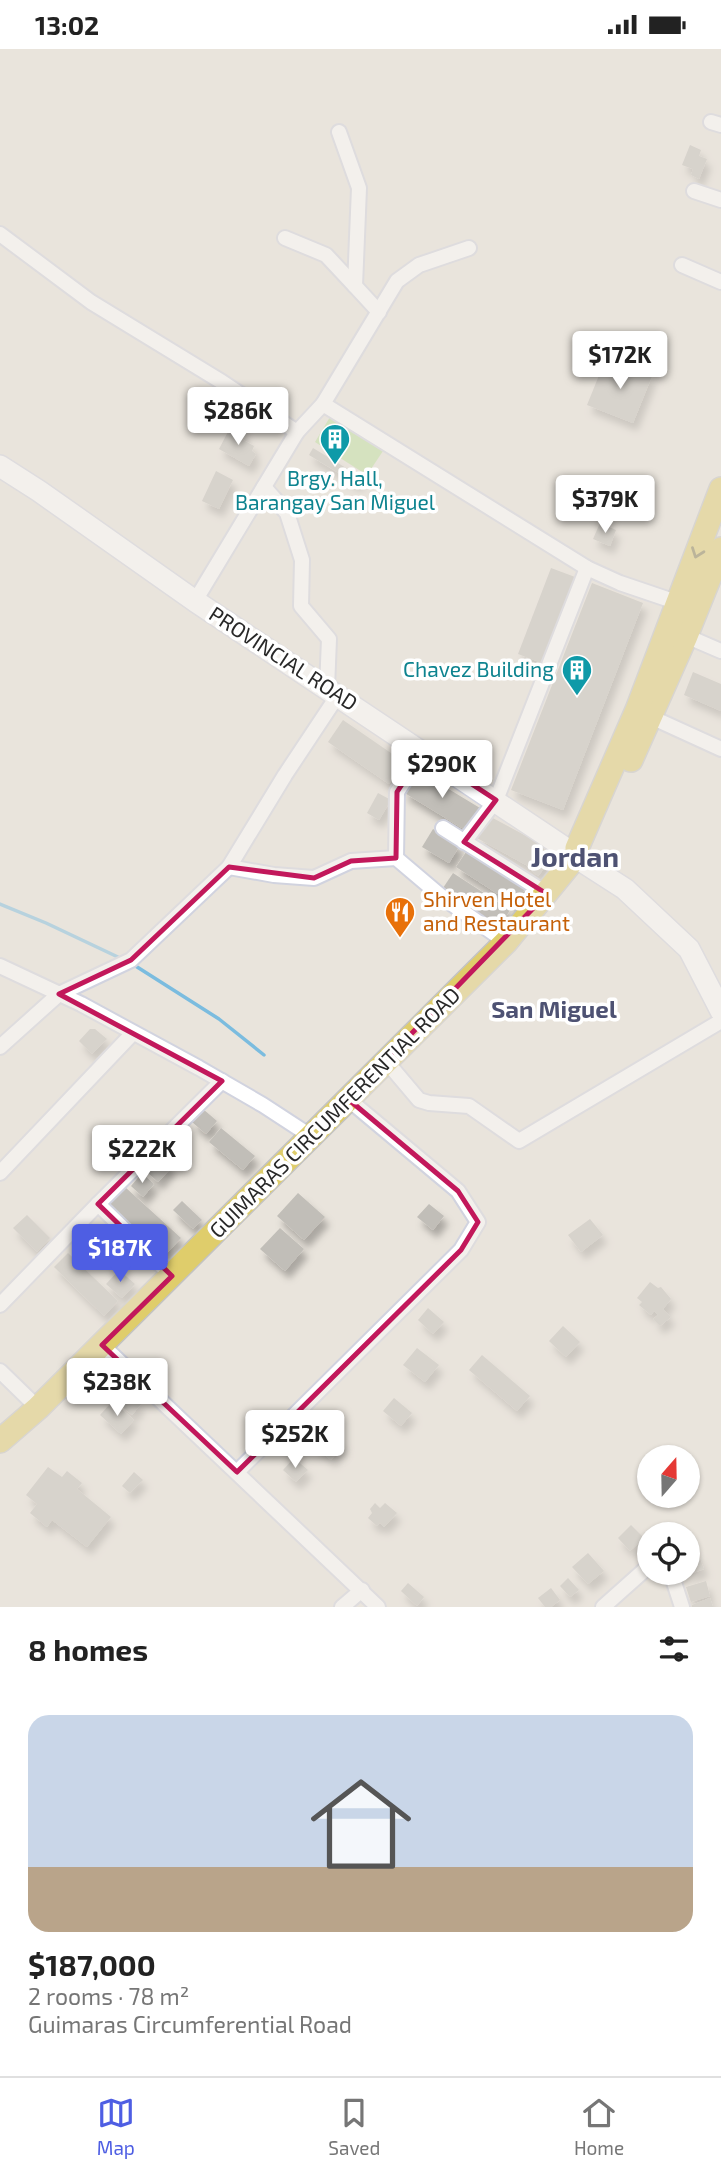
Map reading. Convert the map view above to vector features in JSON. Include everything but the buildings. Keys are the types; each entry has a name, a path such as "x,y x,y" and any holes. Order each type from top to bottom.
{"main road":[{"name":"GUIMARAS CIRCUMFERENTIAL ROAD","path":"576,856 716,514 721,489"},
{"name":"GUIMARAS CIRCUMFERENTIAL ROAD","path":"0,1441 38,1408 312,1137 506,942 547,894 576,856 651,717 721,549"}],"street":[{"path":"339,132 359,188 355,286"},
{"path":"694,191 721,200"},
{"path":"0,234 91,302 298,432"},
{"path":"285,238 326,255 379,313"},
{"path":"195,601 298,432 323,404 397,281 419,265 469,248"},
{"path":"682,265 721,282"},
{"path":"323,404 587,568 620,583 679,603"},
{"name":"PROVINCIAL ROAD","path":"0,467 625,889 689,949 721,1011"},
{"path":"0,1047 59,993 131,960 229,867 333,692 329,639 301,605 302,560 287,513 264,487"},
{"path":"464,842 496,800 587,568"},
{"path":"687,636 721,651"},
{"path":"651,717 721,749"},
{"path":"397,858 397,792 423,752"},
{"path":"443,828 547,894"},
{"path":"229,867 274,875 314,878 351,861 397,858 442,897 506,942"},
{"path":"0,966 59,993 222,1081 312,1137"},
{"path":"386,1061 418,1100 429,1104 469,1106 519,1141 721,1021"},
{"path":"0,1173 132,1033"},
{"path":"0,1305 98,1203 222,1081"},
{"path":"237,1472 461,1249 478,1221 457,1191 348,1099"},
{"path":"98,1203 172,1276"},
{"path":"102,1345 378,1607"},
{"path":"0,1371 38,1408"},
{"path":"603,1607 637,1577"},
{"path":"675,1585 682,1607"},
{"path":"342,1607 362,1590"}],"highlighted area":[{"path":"423,752 496,800 464,842 547,894 348,1099 458,1191 478,1222 461,1250 237,1472 102,1345 172,1276 98,1204 222,1081 59,994 131,960 229,867 314,878 351,861 396,858 397,792"}],"green space":[{"path":"330,417 383,451 367,475 315,442"}],"waterway":[{"path":"0,904 120,958"},
{"path":"134,965 219,1019 264,1055"}],"place":[{"name":"Brgy. Hall, Barangay San Miguel","path":"335,466"},
{"name":"Chavez Building","path":"577,697"},
{"name":"Shirven Hotel and Restaurant","path":"400,939"}],"district":[{"name":"Jordan","path":"575,857"},
{"name":"San Miguel","path":"554,1010"}]}
